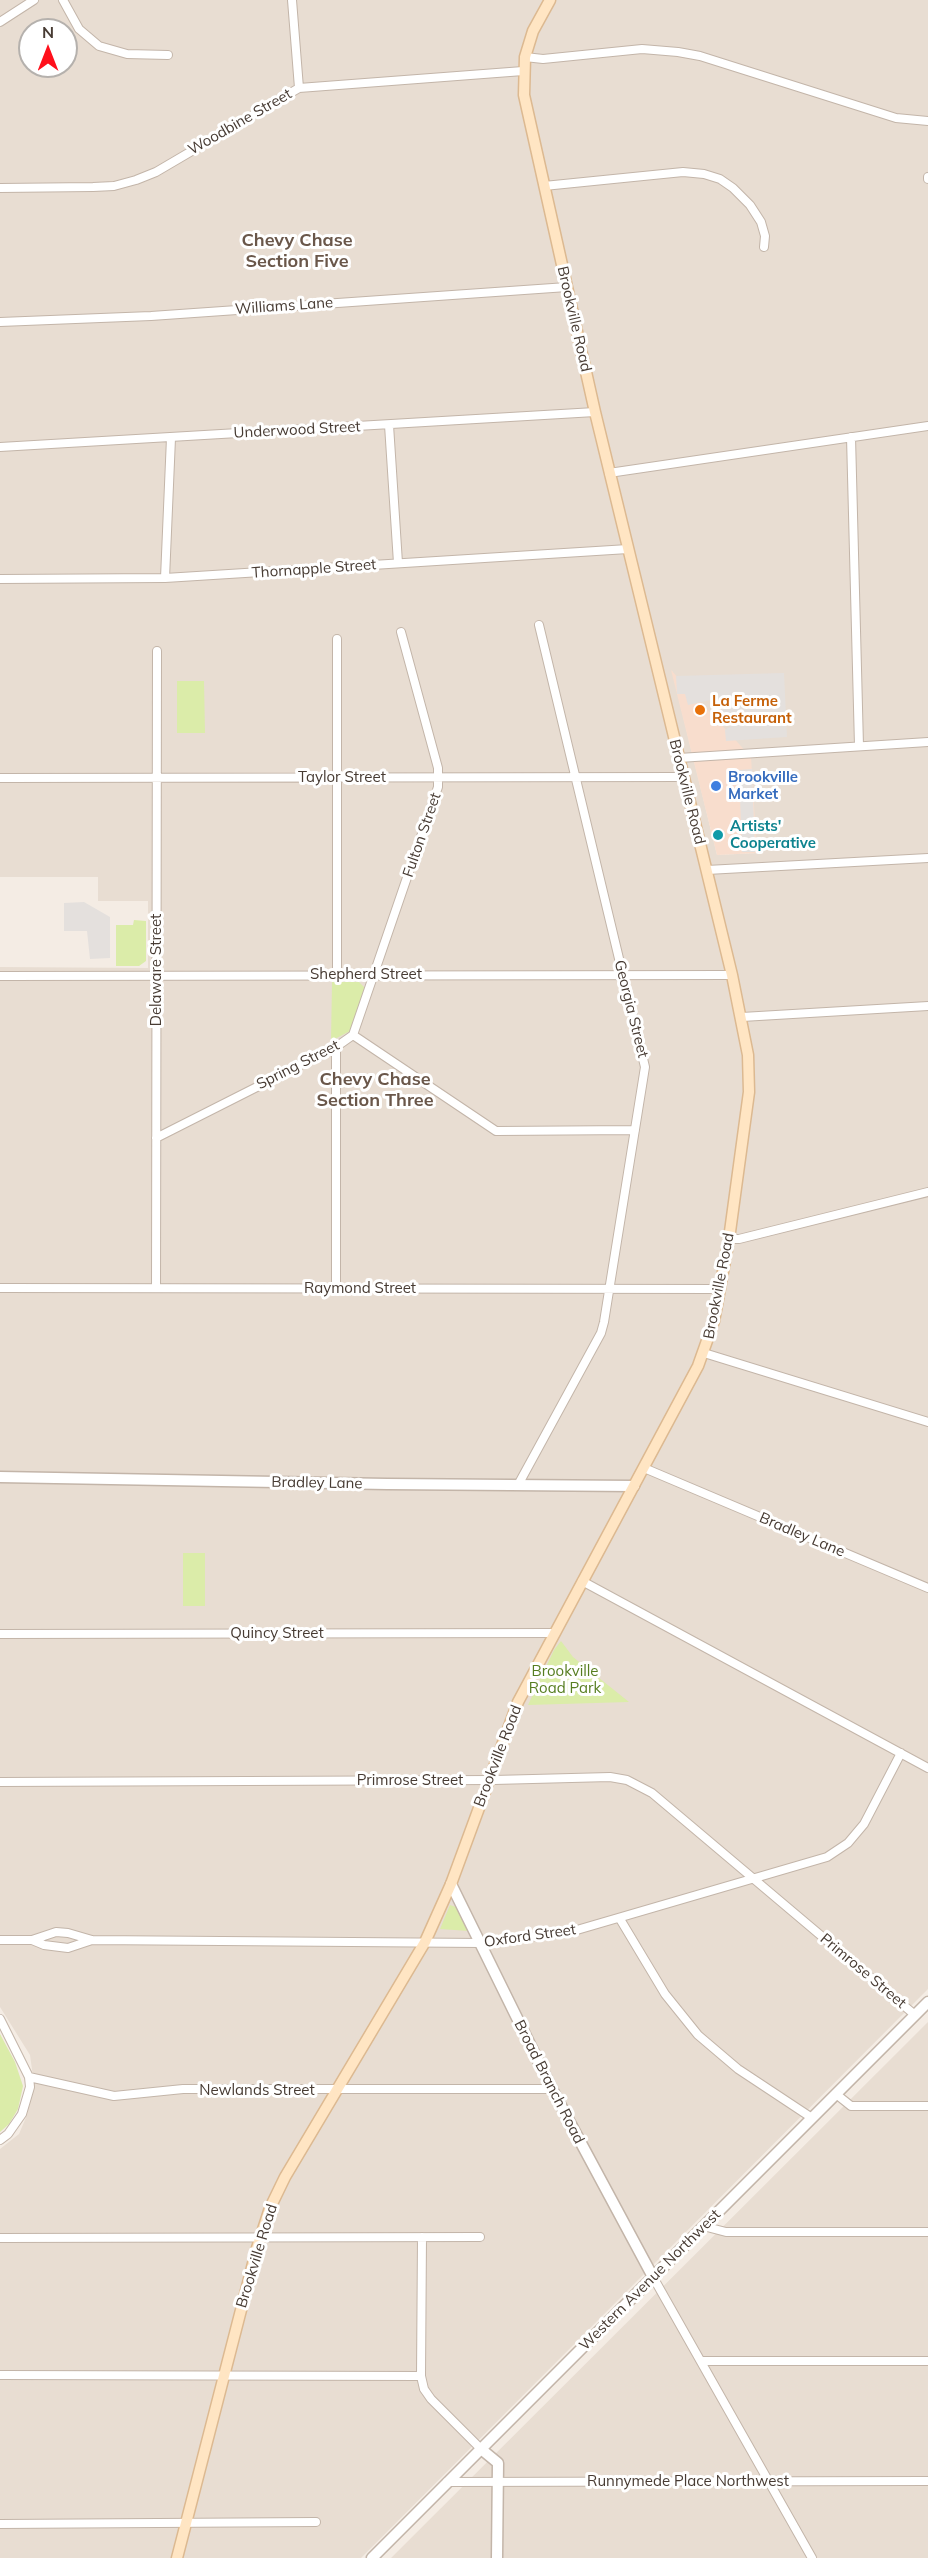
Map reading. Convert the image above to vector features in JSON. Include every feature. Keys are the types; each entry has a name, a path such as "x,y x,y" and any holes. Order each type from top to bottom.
{"main road":[{"name":"Brookville Road","path":"177,2558 260,2237 270,2208 285,2177 425,1942 451,1884 518,1702 704,1353 714,1321 729,1239 749,1092 748,1055 742,1017 707,870 609,473 524,95 525,57 533,32 550,0"}],"street":[{"path":"0,22 34,0"},
{"path":"63,0 79,28 99,46 127,54 168,55"},
{"path":"292,0 299,88"},
{"path":"525,57 543,59 642,49 678,51 896,118 928,121"},
{"name":"Woodbine Street","path":"0,188 93,188 114,186 136,180 156,172 299,88 523,71"},
{"path":"544,186 683,172 704,174 720,179 734,188 750,205 761,222 765,236 764,247"},
{"name":"Williams Lane","path":"0,322 151,316 567,287"},
{"name":"Underwood Street","path":"0,447 595,411"},
{"path":"389,425 398,563"},
{"path":"609,473 928,426"},
{"path":"851,437 859,746"},
{"path":"165,578 171,438"},
{"name":"Thornapple Street","path":"0,579 165,578 628,549"},
{"name":"Georgia Street","path":"518,1485 601,1333 645,1067 539,625"},
{"name":"Fulton Street","path":"353,1035 438,787 439,777 401,632"},
{"path":"337,974 338,639"},
{"name":"Delaware Street","path":"156,1288 155,777 157,651"},
{"path":"679,758 928,742"},
{"name":"Taylor Street","path":"0,778 683,777"},
{"path":"707,870 928,858"},
{"name":"Shepherd Street","path":"0,976 732,975"},
{"path":"742,1017 928,1006"},
{"name":"Spring Street","path":"156,1137 336,1047 353,1035 496,1131 635,1130"},
{"path":"336,1047 336,1288"},
{"path":"729,1239 740,1239 928,1192"},
{"name":"Raymond Street","path":"0,1288 720,1289"},
{"path":"704,1353 928,1422"},
{"name":"Bradley Lane","path":"644,1468 928,1588"},
{"name":"Bradley Lane","path":"0,1477 634,1486"},
{"path":"582,1581 928,1768"},
{"name":"Quincy Street","path":"0,1634 554,1633"},
{"name":"Oxford Street","path":"0,1940 32,1940 56,1932 92,1940 481,1943 570,1932 828,1857 848,1843 864,1824 901,1753"},
{"name":"Primrose Street","path":"0,1782 488,1780 610,1777 634,1782 652,1793 915,2015"},
{"name":"Broad Branch Road","path":"451,1884 552,2089 653,2277"},
{"path":"620,1919 664,1994 698,2035 738,2069 812,2118"},
{"name":"Oxford Street","path":"32,1940 44,1945 68,1948 92,1940"},
{"name":"Western Avenue Northwest","path":"372,2558 928,2002"},
{"path":"0,2019 29,2077 29,2095 22,2115 8,2134 0,2140"},
{"name":"Newlands Street","path":"29,2077 114,2096 183,2089 552,2089"},
{"path":"836,2094 851,2106 928,2106"},
{"path":"703,2226 726,2232 928,2232"},
{"path":"422,2237 421,2376 426,2394 498,2463 497,2558"},
{"path":"0,2238 480,2237"},
{"path":"653,2277 812,2558"},
{"path":"700,2361 928,2361"},
{"path":"0,2375 421,2376"},
{"name":"Runnymede Place Northwest","path":"447,2482 928,2481"},
{"path":"0,2524 316,2522"}],"shaded area":[{"path":"0,0 928,0 928,1989 361,2558 0,2558 0,2149 19,2134 27,2115 34,2084 30,2055 0,2007 0,967 148,968 148,901 98,901 98,877 0,877","holes":["672,671 757,853 717,855"]},
{"path":"671,670 751,757 757,853 717,855"},
{"path":"784,673 787,737 726,741 725,730 731,726 728,715 722,715 720,698 688,705 685,694 677,694 676,676"},
{"path":"752,769 755,852 742,852 739,770"},
{"path":"84,902 110,917 110,958 90,959 87,931 64,931 64,903"},
{"path":"928,2022 928,2558 391,2558"}],"green space":[{"path":"177,681 204,681 205,733 177,733"},
{"path":"134,920 146,921 146,961 139,966 116,966 116,925 133,925"},
{"path":"332,982 359,982 365,988 350,1031 331,1041"},
{"path":"183,1553 205,1553 205,1606 183,1606"},
{"name":"Brookville Road Park","path":"561,1641 573,1657 629,1702 528,1705 554,1650"},
{"path":"450,1905 459,1908 469,1931 440,1929"},
{"path":"0,2034 15,2062 23,2086 18,2109 9,2124 0,2132"}],"place":[{"name":"La Ferme Restaurant","path":"700,710"},
{"name":"Brookville Market","path":"716,786"},
{"name":"Artists' Cooperative","path":"718,835"}],"district":[{"name":"Chevy Chase Section Five","path":"297,251"},
{"name":"Chevy Chase Section Three","path":"375,1090"}]}
